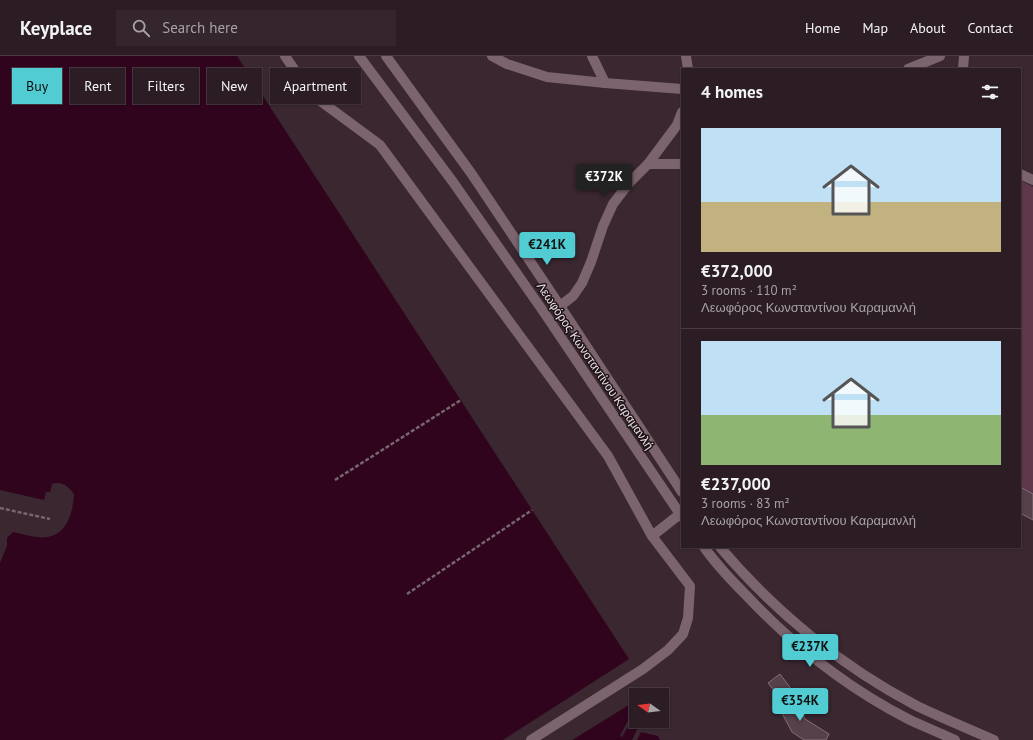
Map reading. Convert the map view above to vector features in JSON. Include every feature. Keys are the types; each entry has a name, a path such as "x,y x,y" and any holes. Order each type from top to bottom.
{"street":[{"path":"285,56 311,94 380,145 608,456 652,536 690,586 688,618 683,634 668,650 644,669 531,740"},
{"name":"Λεωφόρος Κωνσταντίνου Καραμανλή","path":"360,56 453,182 543,311 681,515"},
{"name":"Λεωφόρος Κωνσταντίνου Καραμανλή","path":"386,56 471,173 681,490"},
{"path":"492,56 507,64 547,77 681,90"},
{"path":"592,56 605,83"},
{"path":"686,56 688,68"},
{"path":"910,68 940,56"},
{"path":"963,68 964,56"},
{"path":"560,306 573,296 582,283 603,226 613,204 629,183 648,164 679,125"},
{"path":"648,164 681,164"},
{"path":"1021,174 1033,180"},
{"path":"652,536 681,515"},
{"path":"705,548 730,578 761,610 787,635 815,658 863,693 910,720 955,740"},
{"path":"721,548 767,598 827,649 870,678 917,706 994,740"}],"path":[{"path":"335,480 461,400"},
{"path":"0,508 50,519"},
{"path":"407,594 532,510"}],"shaded area":[{"path":"0,56 237,56 245,68 207,68 207,104 262,104 262,94 629,659 503,740 0,740 0,563 7,546 7,538 13,532 35,537 47,537 54,535 65,527 68,521 71,514 74,494 67,487 59,483 52,484 50,492 46,492 44,500 0,490"},
{"path":"1021,181 1033,187 1033,497 1021,491"},
{"path":"629,705 629,719 620,736 622,737 629,724 629,728 638,728 632,740 572,740"},
{"path":"641,732 658,736 660,740 637,740"}],"pier":[{"path":"629,703 629,705 570,740"}],"building":[{"path":"1021,488 1033,494 1033,520 1021,514"},
{"path":"780,674 792,690 780,698 768,683"},
{"path":"794,696 805,719 829,734 826,740 804,740 792,732 777,704"}]}
